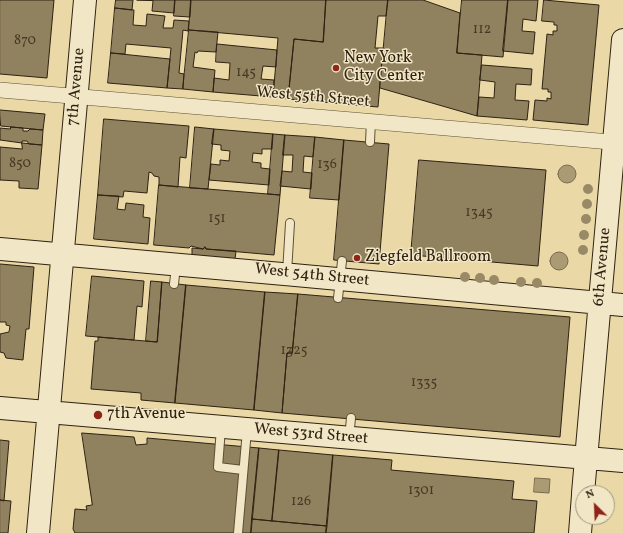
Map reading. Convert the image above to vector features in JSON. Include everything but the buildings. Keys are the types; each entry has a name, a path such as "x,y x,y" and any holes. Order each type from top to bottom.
{"main road":[{"name":"7th Avenue","path":"38,533 64,255 85,0"},
{"name":"6th Avenue","path":"584,485 600,303 618,143 623,40"},
{"name":"West 54th Street","path":"0,249 64,255 175,274 287,274 623,305"},
{"name":"West 53rd Street","path":"0,408 247,429 350,428 586,458 623,461"}],"street":[{"name":"West 55th Street","path":"0,90 618,143"}],"lane":[{"path":"370,142 371,121"},
{"path":"287,274 290,223"},
{"path":"221,427 218,467 243,470"},
{"path":"238,533 247,429"}],"shaded area":[{"path":"567,165 573,168 576,174 573,180 567,183 561,180 558,174 561,168"},
{"path":"555,252 563,252 568,257 566,268 563,270 555,270 550,265 550,257"},
{"path":"535,478 550,479 549,493 534,492"}],"place":[{"name":"New York City Center","path":"336,68"},
{"name":"Ziegfeld Ballroom","path":"357,258"},
{"name":"7th Avenue","path":"98,415"}]}
